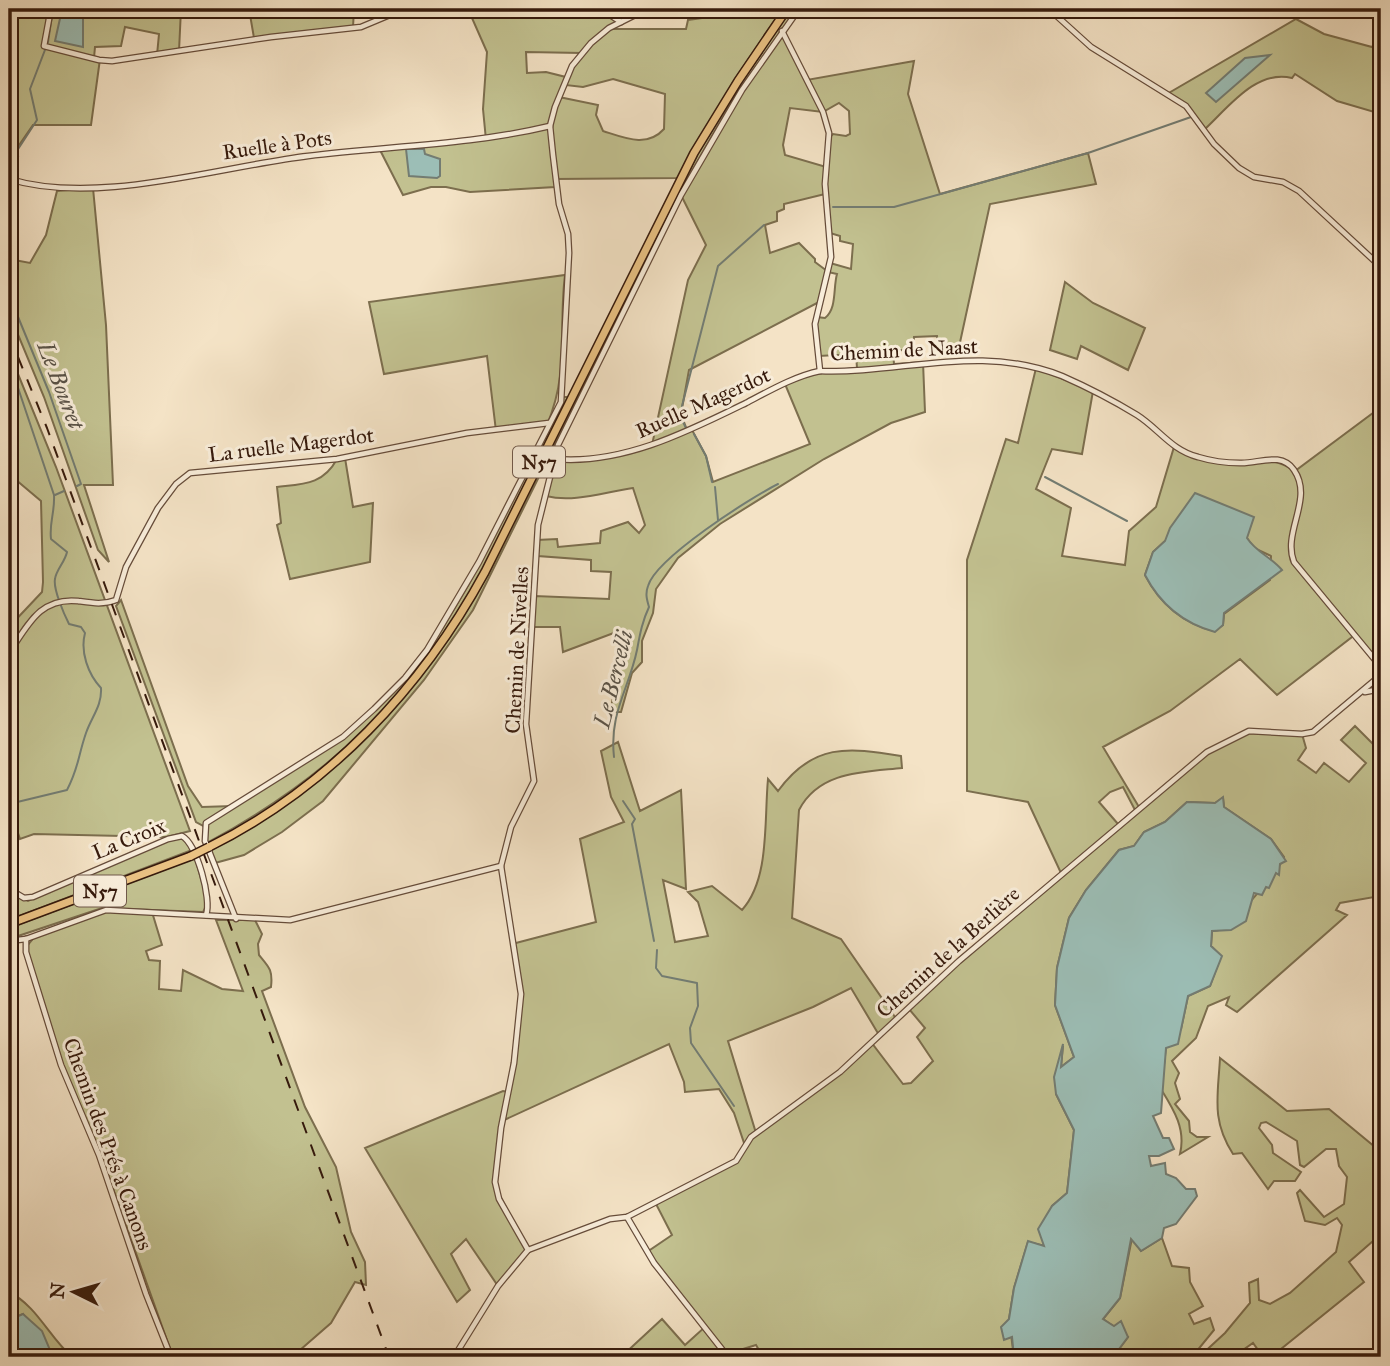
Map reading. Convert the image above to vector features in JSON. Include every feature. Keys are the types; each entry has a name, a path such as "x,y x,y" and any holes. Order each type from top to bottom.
{"highway":[{"name":"N57","path":"9,925 209,847 288,799 340,757 399,698 442,643 485,572 694,153 737,81 787,9"}],"street":[{"path":"44,9 49,19 43,42 47,47 99,61 361,27 404,9"},
{"path":"601,9 621,22"},
{"name":"Chemin de Nivelles","path":"236,919 205,841 206,823 343,737 405,678 451,613 561,402 569,253 568,234 559,204 550,126 563,83 572,66 600,35 647,9"},
{"name":"Chemin de Nivelles","path":"528,1251 502,1206 495,1182 499,1139 514,1063 520,994 501,866 511,827 534,780 526,724 537,578 537,533 558,445 681,195 720,124 799,9"},
{"path":"1049,9 1091,47 1186,106 1214,144 1239,168 1254,177 1283,182 1299,191 1381,267"},
{"name":"Chemin de Naast","path":"782,31 823,112 829,133 825,184 831,251 815,324 820,371 934,361 1017,363 1074,382 1137,415 1174,447 1201,458 1239,463 1274,459 1288,463 1297,474 1301,491 1290,550 1294,562 1381,667"},
{"name":"Ruelle à Pots","path":"9,179 51,189 133,184 242,165 431,142 486,139 550,126"},
{"name":"Ruelle Magerdot","path":"555,459 593,457 647,447 778,387 820,371"},
{"name":"La ruelle Magerdot","path":"9,653 37,614 59,601 100,604 116,600 126,568 158,508 180,480 190,473 337,459 467,433 550,423"},
{"path":"1380,676 1381,684"},
{"name":"Chemin de la Berlière","path":"528,1251 610,1219 627,1217 736,1161 751,1137 840,1072 968,953 1207,752 1249,731 1302,734 1313,732 1380,676"},
{"path":"1360,694 1381,689"},
{"name":"La Croix","path":"9,889 24,898 33,897 168,839 182,836 191,844 200,870 209,903 206,915"},
{"path":"9,941 26,939 106,910 236,919 299,919 501,866"},
{"name":"Chemin des Prés à Canons","path":"26,939 26,952 61,1065 99,1155 146,1294 171,1357"},
{"path":"627,1217 654,1263 727,1357"},
{"path":"454,1357 498,1286 528,1251"}],"shaded area":[{"path":"9,9 181,9 179,51 157,55 159,34 125,27 121,46 95,47 94,58 100,59 91,125 33,125 13,154 18,157 9,180"},
{"path":"249,9 354,9 353,27 254,38"},
{"path":"468,9 604,9 620,22 613,29 686,29 688,20 709,17 728,9 773,9 777,17 735,79 678,178 555,179 555,187 470,192 431,187 403,195 380,150 486,140 483,109 487,52","holes":["526,52 581,53 566,77 546,72 527,73","613,79 665,94 664,129 643,140 619,136 603,131 596,115 598,105 559,97 566,85 583,87"]},
{"path":"791,9 797,9 736,94 682,188 473,610 424,680 323,801 282,832 244,855 215,863 210,850 322,774 383,718 439,651 466,611 697,154 736,88"},
{"path":"1296,19 1324,34 1372,47 1381,34 1381,114 1337,101 1295,74 1292,78 1266,79 1243,92 1204,130 1191,111 1167,94"},
{"path":"782,31 807,80 914,61 908,94 940,194 1088,153 1096,184 990,204 959,347 938,348 937,336 914,337 913,349 893,351 894,364 923,362 925,412 891,423 824,459 720,524 678,558 656,589 653,613 642,641 642,662 632,673 621,712 610,712 619,669 619,631 563,652 560,627 533,627 535,596 609,599 611,572 591,571 591,560 538,556 537,540 557,539 558,547 600,543 601,531 628,522 639,533 645,525 633,488 578,498 546,496 555,459 601,456 652,445 688,280 706,245 681,195 703,154","holes":["839,103 849,111 850,134 833,134 830,137 826,167 785,155 783,145 790,108 823,112","825,194 830,233 840,236 840,241 853,244 851,269 830,263 827,271 815,262 799,243 770,253 765,225 777,221 777,212 784,209 784,204","828,272 837,274 829,314 825,318 816,317 819,356 856,354 857,368 815,372 785,384 810,444 713,482 706,456 691,428 687,430 681,414 689,370 819,302"]},
{"path":"93,188 106,325 113,485 84,485 109,562 98,550 44,397 9,313 9,259 30,263 46,235 57,191"},
{"path":"565,275 559,386 547,425 496,431 487,356 384,374 369,302"},
{"path":"1065,282 1093,303 1145,328 1128,370 1081,346 1077,359 1050,350"},
{"path":"9,352 56,467 190,831 167,837 34,834 20,839 9,806 9,627 42,592 43,582 41,501 9,474"},
{"path":"1036,368 1093,391 1082,454 1052,449 1036,489 1071,508 1062,556 1125,565 1129,531 1156,507 1174,447 1217,461 1278,462 1295,471 1381,407 1381,650 1374,657 1356,634 1277,695 1240,659 1170,711 1103,747 1139,807 1207,752 1243,733 1302,734 1306,748 1298,760 1316,773 1324,763 1349,782 1366,763 1341,740 1355,726 1379,750 1381,746 1381,904 1374,897 1340,903 1336,910 1347,915 1237,1012 1226,1005 1229,997 1208,1006 1196,1038 1172,1061 1179,1073 1175,1083 1180,1099 1175,1104 1189,1121 1190,1132 1197,1137 1208,1137 1180,1154 1180,1128 1161,1089 1166,1048 1181,1029 1188,996 1210,986 1221,956 1211,946 1212,931 1223,929 1236,917 1266,883 1284,857 1271,839 1224,807 1223,798 1215,803 1187,802 1165,822 1144,832 1134,846 1119,850 1086,890 1069,918 1057,968 1055,1005 1074,1057 1061,1067 1063,1046 1056,1094 1074,1130 1067,1193 1052,1206 1045,1246 1028,1242 1014,1288 1009,1319 1014,1357 763,1357 756,1345 727,1354 728,1357 621,1357 662,1319 685,1345 705,1327 647,1252 672,1235 656,1204 736,1161 745,1146 734,1113 719,1089 685,1092 684,1082 669,1044 502,1121 496,1188 528,1250 498,1286 466,1239 451,1254 470,1290 457,1302 365,1148 503,1091 508,1092 521,994 512,944 596,922 580,839 624,822 611,797 601,751 618,742 640,811 681,790 686,889 663,880 675,942 708,936 698,902 688,892 712,886 742,910 751,897 764,849 768,779 778,791 791,775 805,764 818,756 833,752 848,750 901,756 902,768 858,773 830,781 808,797 799,810 792,918 841,939 897,1020 879,1035 851,988 813,1007 728,1041 756,1133 840,1072 871,1042 903,1084 911,1083 933,1061 917,1037 925,1028 909,1009 959,961 1061,873 1028,802 967,791 967,560 1006,439 1018,443","holes":["1247,538 1254,548 1271,556 1270,580 1224,614 1223,625 1214,631 1192,623 1173,611 1145,575 1153,552 1165,541","1123,787 1135,810 1118,824 1099,802 1110,792"]},
{"path":"563,397 568,397 491,555 462,606 411,679 351,742 318,771 245,821 207,843 205,827 196,822 116,606 121,600 188,786 202,807 233,806 212,817 206,824 346,736 406,679 438,636 469,584"},
{"path":"345,458 353,507 373,503 370,562 290,579 277,525 281,523 277,487 312,482 325,474 337,459"},
{"path":"172,838 184,838 192,850 9,920 9,890 28,901"},
{"path":"195,858 208,903 203,912 102,908 9,939 9,928"},
{"path":"109,911 152,912 162,945 146,951 149,960 160,961 159,989 181,991 183,970 222,989 243,991 216,920 255,920 262,934 258,944 259,955 270,969 271,987 262,991 305,1107 336,1167 351,1232 365,1262 366,1285 355,1282 331,1323 292,1357 173,1357 101,1155 62,1063 28,958 28,945 36,935"},
{"path":"1220,1058 1287,1111 1329,1109 1381,1152 1381,1234 1349,1262 1364,1282 1271,1357 1263,1357 1253,1343 1233,1357 1199,1357 1225,1333 1250,1303 1249,1283 1258,1279 1259,1300 1270,1304 1290,1293 1336,1252 1342,1225 1337,1218 1325,1225 1305,1221 1297,1193 1300,1190 1324,1217 1344,1204 1347,1177 1339,1166 1336,1149 1326,1149 1304,1167 1300,1165 1297,1141 1266,1122 1261,1123 1259,1128 1272,1145 1273,1153 1301,1172 1295,1181 1274,1181 1268,1189 1242,1153 1233,1154 1221,1130 1217,1096"},
{"path":"1132,1238 1141,1251 1162,1238 1172,1266 1189,1268 1190,1282 1203,1306 1189,1314 1194,1324 1210,1318 1214,1330 1192,1357 1113,1357 1128,1337 1103,1319 1120,1298"},
{"path":"9,1292 35,1313 72,1357 53,1357 23,1314 9,1320"}],"water":[{"path":"56,9 83,9 83,47 55,41 61,14"},
{"path":"1270,55 1216,102 1206,93 1245,58"},
{"path":"406,149 424,149 425,154 440,159 440,176 409,176"},
{"path":"1195,493 1254,517 1247,538 1282,570 1224,613 1223,625 1215,632 1182,618 1173,611 1145,575 1153,552 1165,541 1170,528"},
{"path":"1223,797 1224,807 1271,839 1286,861 1280,864 1279,875 1276,873 1269,888 1266,887 1262,895 1254,893 1246,921 1231,930 1212,931 1211,946 1222,956 1210,986 1188,996 1178,1044 1166,1048 1161,1113 1153,1116 1163,1138 1169,1138 1174,1149 1159,1156 1149,1156 1151,1166 1165,1163 1166,1174 1176,1178 1186,1189 1195,1189 1197,1196 1176,1224 1164,1228 1162,1238 1141,1251 1131,1239 1120,1298 1103,1319 1114,1326 1121,1321 1128,1337 1113,1357 1014,1357 1012,1337 1004,1340 1001,1327 1009,1319 1014,1288 1028,1241 1044,1246 1038,1229 1052,1206 1067,1193 1074,1130 1056,1094 1054,1077 1063,1044 1061,1067 1074,1057 1055,1005 1057,968 1069,918 1086,890 1119,850 1134,846 1144,832 1165,822 1187,802 1215,803"},
{"path":"23,1314 42,1331 53,1357 16,1357 9,1337 9,1320"}],"waterway":[{"name":"Le Bouret","path":"9,163 37,120 30,89 48,42 53,9"},
{"path":"833,207 894,207 1088,153 1191,117"},
{"path":"686,428 682,420 682,406 718,266 764,225"},
{"name":"Le Bouret","path":"9,295 49,392 81,484 77,486"},
{"path":"9,361 54,495 51,539 67,552 56,576 57,595 69,624 81,627 85,633 86,662 101,688 98,706 67,790 9,804"},
{"path":"694,434 706,456 712,482"},
{"path":"1045,477 1127,521"},
{"name":"Le Bercelli","path":"614,757 614,727 649,607 647,589 655,574 685,545 778,484"},
{"path":"715,487 718,520"},
{"name":"Le Bouret","path":"55,495 64,491"},
{"name":"Le Bercelli","path":"623,801 635,819 632,824 654,941"},
{"path":"657,950 656,968 662,976 697,983 698,1006 690,1028 691,1043 734,1106"}],"railway":[{"path":"9,335 47,428 389,1357"}]}
